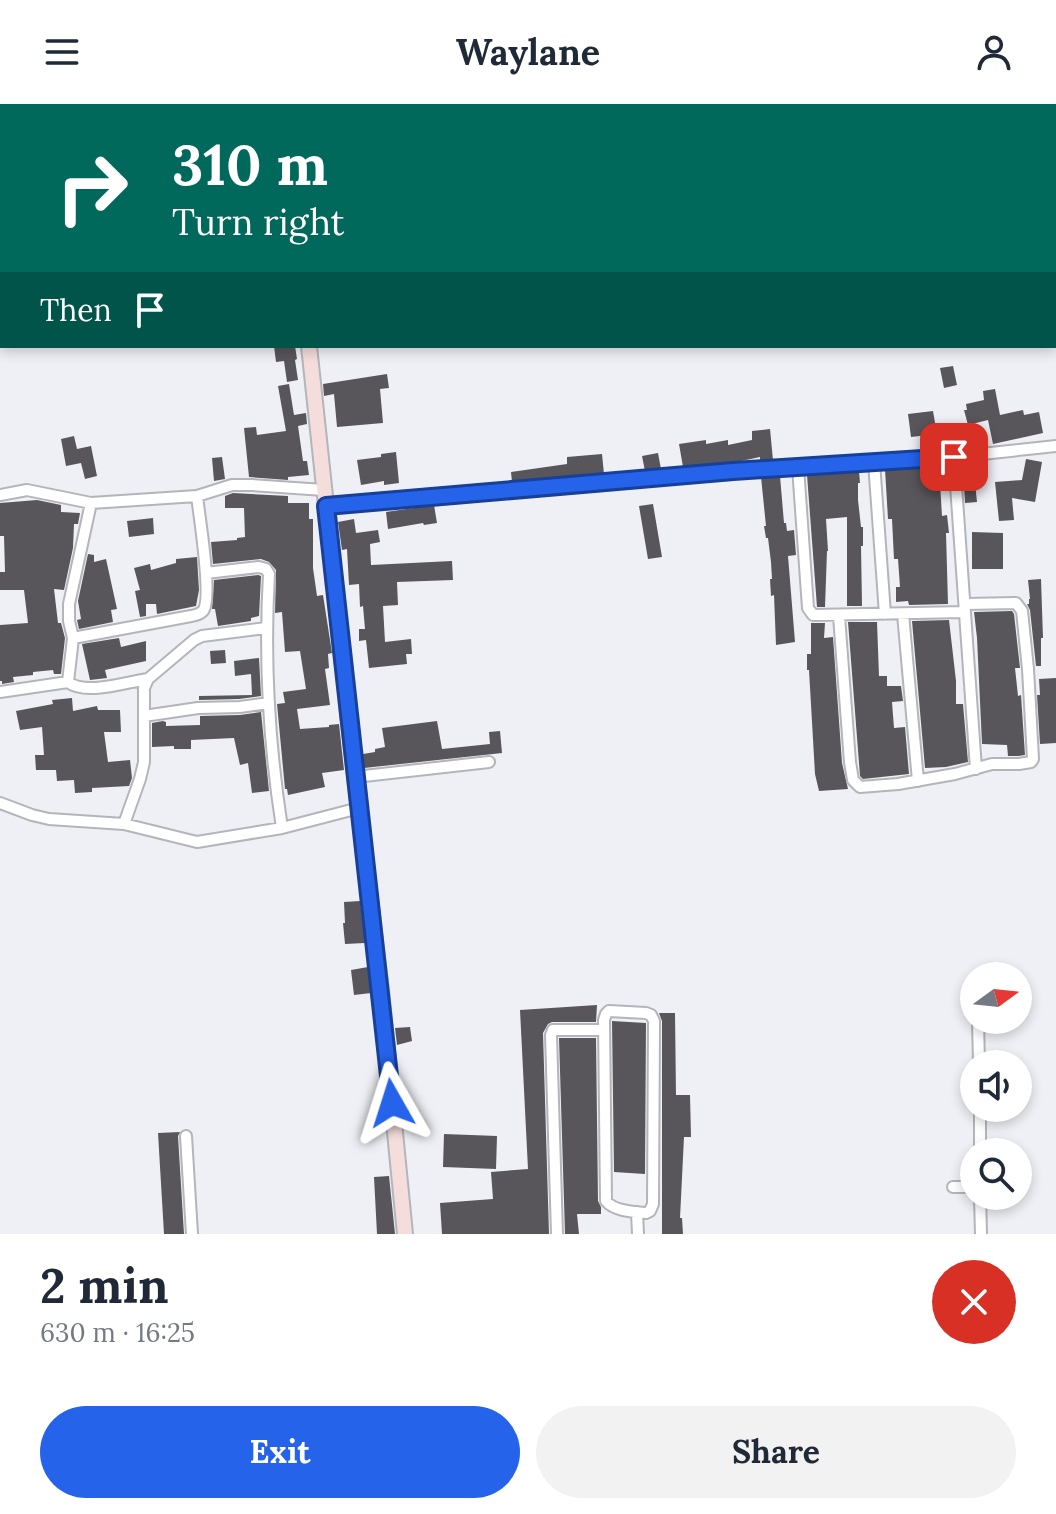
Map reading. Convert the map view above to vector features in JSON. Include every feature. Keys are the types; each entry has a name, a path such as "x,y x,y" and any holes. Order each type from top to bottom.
{"street":[{"path":"309,348 405,1234"},
{"path":"326,506 954,457 1056,446"},
{"path":"954,457 976,769"},
{"path":"874,462 885,614"},
{"path":"798,467 808,608 813,615 903,614 1016,603 1022,611 1032,726 1031,762 992,764 898,784 857,786 853,780 845,724 839,616"},
{"path":"0,495 27,490 91,503 197,496 240,485 324,490"},
{"path":"73,638 200,614 204,610 206,573 197,496"},
{"path":"68,682 73,638 69,604 91,503"},
{"path":"206,573 259,567 269,574 266,628 269,703 281,822"},
{"path":"903,614 918,781"},
{"path":"124,824 144,762 143,692 148,679 202,636 266,628"},
{"path":"68,682 72,686 102,688 148,679"},
{"path":"0,692 68,682"},
{"path":"144,716 269,703"},
{"path":"355,777 489,762"},
{"path":"0,803 49,819 124,824 197,842 359,808"},
{"path":"609,1011 646,1013 654,1021 653,1204 646,1213 637,1212 611,1206 606,1201 604,1030 609,1011"},
{"path":"557,1234 551,1035 553,1030 604,1030"},
{"path":"186,1136 192,1234"},
{"path":"953,1187 960,1187"},
{"path":"980,1210 981,1234"},
{"path":"637,1212 638,1234"}],"building":[{"path":"274,348 295,348 298,380 287,382 284,361 276,362"},
{"path":"953,366 957,385 944,388 940,368"},
{"path":"387,374 389,388 380,389 383,423 337,427 334,394 324,396 323,384"},
{"path":"289,384 294,415 306,413 307,424 298,426 303,461 307,461 309,475 288,477 288,480 249,477 244,428 256,427 257,435 286,431 278,386"},
{"path":"995,389 1000,415 1023,410 1024,415 1039,412 1043,433 993,444 988,420 968,425 964,410 967,410 966,404 984,400 983,391"},
{"path":"933,411 937,434 911,437 908,414"},
{"path":"770,429 773,460 760,461 760,457 683,467 679,444 728,440 728,445 752,440 752,431"},
{"path":"74,436 77,449 91,446 97,476 85,479 81,463 66,466 61,439"},
{"path":"396,452 399,483 384,485 384,481 361,485 357,460"},
{"path":"658,453 661,469 645,471 642,456"},
{"path":"602,454 604,474 512,482 511,472 567,464 567,457"},
{"path":"222,457 225,479 214,481 212,458"},
{"path":"1026,459 1042,462 1035,502 1012,498 1014,520 999,521 995,482 1022,480"},
{"path":"939,466 942,516 947,515 949,533 946,533 948,604 909,605 908,601 896,602 896,587 900,587 898,559 894,559 892,519 888,519 885,469"},
{"path":"859,471 858,500 863,527 862,606 847,606 847,517 826,519 825,607 817,607 807,475"},
{"path":"780,476 784,523 787,531 794,530 796,555 788,556 795,642 776,645 774,595 771,596 771,562 764,526 761,477"},
{"path":"975,483 977,502 965,503 964,485"},
{"path":"233,493 288,496 288,503 309,503 309,519 313,519 313,568 317,596 323,595 332,653 328,654 329,668 325,669 330,705 297,709 300,729 339,724 344,770 322,773 325,787 288,795 285,789 277,704 285,703 283,692 306,689 300,651 285,652 282,612 275,613 276,570 261,559 213,564 211,542 245,537 244,508 225,508 225,496"},
{"path":"37,500 61,505 61,512 80,513 78,524 74,524 73,548 64,590 54,589 58,623 61,623 65,638 61,674 54,674 53,670 33,672 33,675 13,677 14,682 2,684 0,625 28,623 24,590 0,590 0,572 5,572 0,503"},
{"path":"653,504 662,557 648,559 639,506"},
{"path":"434,505 437,523 388,529 386,512"},
{"path":"153,518 154,534 129,537 127,521"},
{"path":"354,519 356,533 378,530 380,542 370,544 371,565 452,561 453,580 397,582 398,605 383,606 385,642 411,639 412,654 406,654 407,664 369,668 366,640 359,641 359,629 365,629 363,606 360,607 359,584 349,585 347,549 342,550 338,522"},
{"path":"972,532 1003,533 1003,569 972,569"},
{"path":"88,554 94,555 94,562 106,559 117,609 111,610 113,622 79,629 78,601"},
{"path":"197,557 199,590 196,606 157,614 156,604 146,604 146,616 140,617 135,591 140,590 134,568 150,564 151,570 176,563 176,559"},
{"path":"261,576 259,616 251,618 251,621 218,626 215,609 212,609 214,580"},
{"path":"1041,579 1043,638 1041,666 1036,666 1027,604 1030,599 1028,580"},
{"path":"1012,611 1020,668 1015,668 1018,696 1021,695 1025,755 1018,756 1008,756 1007,745 982,744 974,612"},
{"path":"949,620 956,704 963,704 968,762 925,768 912,621"},
{"path":"848,622 877,622 879,676 887,676 887,686 901,686 903,701 892,702 894,728 905,727 909,774 863,779 860,776"},
{"path":"811,623 825,623 824,638 833,637 842,763 848,789 819,791 815,774 807,670 807,654 811,654"},
{"path":"119,638 121,647 146,641 146,661 105,670 107,678 90,680 82,644"},
{"path":"225,650 226,663 211,664 210,651"},
{"path":"259,658 261,696 199,700 199,696 252,695 251,674 235,676 234,661"},
{"path":"1056,678 1056,743 1040,744 1039,679"},
{"path":"72,698 73,711 97,706 98,710 120,710 121,732 104,732 108,762 130,760 132,778 129,786 92,788 92,792 75,793 74,780 57,781 56,770 36,770 35,755 44,755 42,727 20,730 16,711 53,704 52,700"},
{"path":"261,712 269,791 252,793 248,763 240,765 234,738 191,740 191,749 152,747 152,723 163,721 166,726 200,725 200,716"},
{"path":"437,721 442,749 490,744 489,732 500,731 502,753 364,768 363,754 385,747 382,728"},
{"path":"360,901 365,943 345,944 344,902"},
{"path":"368,967 371,993 354,995 351,970"},
{"path":"597,1005 596,1022 552,1022 543,1033 549,1234 442,1234 440,1203 493,1199 491,1172 528,1169 520,1010"},
{"path":"659,1013 675,1013 676,1095 690,1095 691,1137 684,1137 680,1218 683,1234 662,1234 662,1021"},
{"path":"612,1021 646,1023 645,1174 614,1172"},
{"path":"410,1027 412,1041 397,1045 395,1028"},
{"path":"559,1038 596,1038 598,1201 601,1214 577,1214 579,1234 565,1234"},
{"path":"180,1132 184,1234 164,1234 158,1133"},
{"path":"444,1134 497,1136 496,1169 443,1167"},
{"path":"389,1176 395,1234 377,1234 374,1177"}],"route":[{"path":"392,1103 326,506 733,471 954,457"}]}
